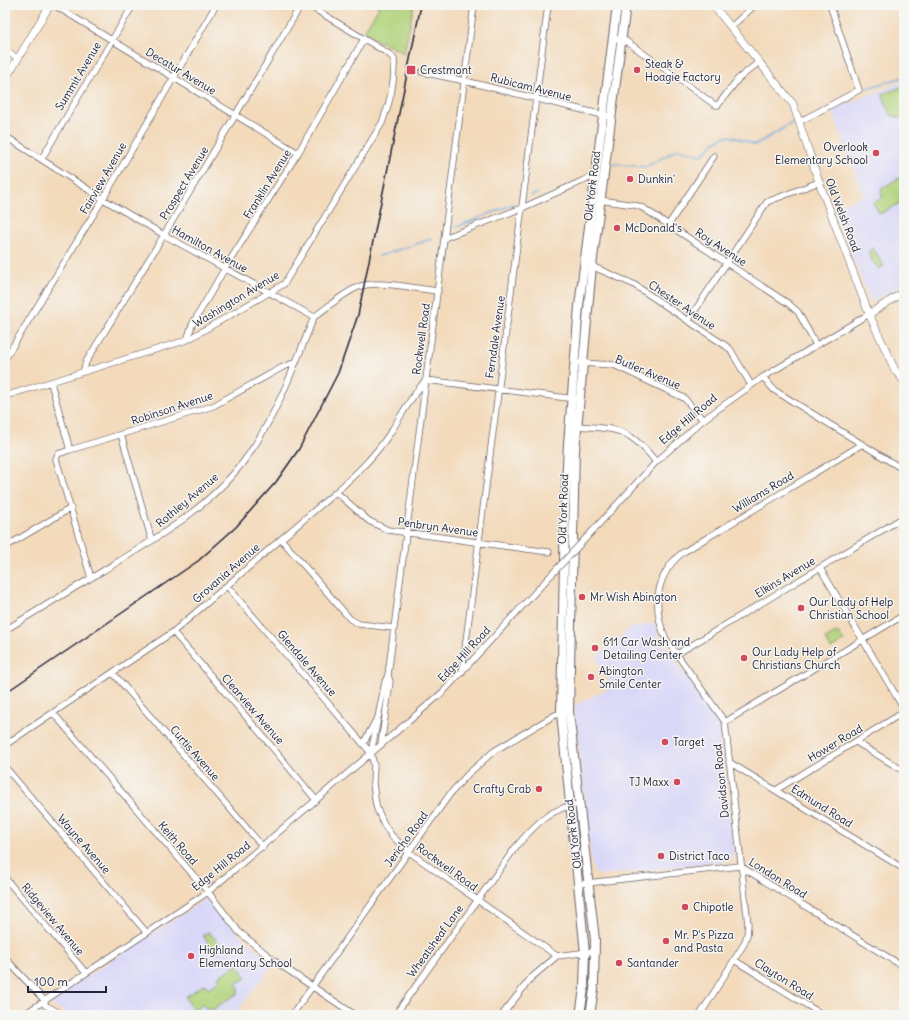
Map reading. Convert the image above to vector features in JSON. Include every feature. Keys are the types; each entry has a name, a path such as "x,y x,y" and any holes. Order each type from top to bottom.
{"highway":[{"name":"Old York Road","path":"580,1015 585,953 570,805 565,712 565,508 579,363 592,266 597,199 596,177 602,115 617,5"},
{"name":"Old York Road","path":"579,363 584,262 597,199 611,117 626,5"},
{"name":"Old York Road","path":"575,399 577,426 565,712 580,804 596,951 594,986 590,1015"}],"main road":[{"path":"5,80 50,5"},
{"name":"Old Welsh Road","path":"713,5 790,98 819,182 869,314 895,370 904,381"},
{"name":"Edge Hill Road","path":"869,314 904,292"}],"street":[{"name":"Decatur Avenue","path":"54,5 172,78 298,153"},
{"name":"Summit Avenue","path":"42,158 133,5"},
{"name":"Fairview Avenue","path":"5,359 103,199 172,78 216,5"},
{"name":"Prospect Avenue","path":"83,372 86,362 236,116 301,5"},
{"path":"308,5 364,39"},
{"name":"Rockwell Road","path":"474,5 388,675 385,682 371,753 374,766 373,783 377,809 392,836 409,852 557,956"},
{"name":"Ferndale Avenue","path":"462,672 548,5"},
{"path":"731,27 756,5"},
{"path":"799,122 860,90 830,5"},
{"path":"612,38 622,40 633,46 716,105 718,105 738,79 759,62"},
{"name":"Washington Avenue","path":"5,396 187,340 287,281 382,123 387,111 395,71 394,60 389,54 364,39"},
{"name":"Franklin Avenue","path":"187,340 192,325 225,268 298,153 364,39"},
{"path":"5,51 18,58"},
{"name":"Rubicam Avenue","path":"422,72 465,80 536,100 611,117"},
{"name":"Hamilton Avenue","path":"5,136 42,158 103,199 164,235 314,317"},
{"path":"669,224 714,156"},
{"path":"444,238 522,208 589,178 596,177"},
{"path":"688,321 767,202 819,182"},
{"name":"Roy Avenue","path":"597,199 640,206 727,262 794,308 816,345"},
{"name":"Chester Avenue","path":"584,262 633,284 730,350 751,385"},
{"path":"314,317 344,295 357,288 367,285 373,284 438,291"},
{"name":"Edge Hill Road","path":"23,1015 208,892 443,692 678,440 763,377 869,314"},
{"name":"Rothley Avenue","path":"5,636 6,627 152,541 202,503 232,475 249,454 269,420 296,362 314,317"},
{"name":"Robinson Avenue","path":"70,450 213,406 281,368 296,362"},
{"name":"Butler Avenue","path":"579,363 614,365 684,398 703,420"},
{"path":"763,377 774,390 861,445 904,470"},
{"path":"426,380 575,399"},
{"name":"Grovania Avenue","path":"5,745 54,714 173,632 336,492 360,470 372,456 389,434 413,394 426,380"},
{"path":"51,382 70,450 56,456 91,578"},
{"path":"577,426 606,428 624,432 634,438 656,462"},
{"path":"121,434 152,541"},
{"name":"Williams Road","path":"677,557 861,445"},
{"name":"Penbryn Avenue","path":"336,492 369,521 388,530 549,552"},
{"path":"5,547 71,508"},
{"name":"Elkins Avenue","path":"677,654 904,517"},
{"path":"281,539 350,619 359,624 394,628"},
{"name":"Davidson Road","path":"677,557 660,584 657,607 661,629 725,722 740,866 748,924 747,935 734,960 700,1015"},
{"path":"820,568 904,709"},
{"name":"Glendale Avenue","path":"227,586 371,753"},
{"path":"725,722 904,615"},
{"name":"Clearview Avenue","path":"173,632 316,800"},
{"name":"Curtis Avenue","path":"113,673 263,846"},
{"name":"Rockwell Road","path":"380,746 390,682 388,675"},
{"name":"Jericho Road","path":"292,1015 450,794 468,774 494,751 565,712"},
{"name":"Hower Road","path":"776,790 904,712"},
{"name":"Keith Road","path":"54,714 208,892 239,932 260,951 355,1015"},
{"name":"Rockwell Road","path":"364,744 379,714"},
{"path":"856,742 904,771"},
{"name":"Edmund Road","path":"729,762 904,869"},
{"name":"Wayne Avenue","path":"5,767 147,933"},
{"name":"Wheatsheaf Lane","path":"395,1015 515,848 533,827 557,809 580,804"},
{"name":"London Road","path":"578,884 740,866 904,967"},
{"name":"Ridgeview Avenue","path":"5,878 86,973"},
{"path":"502,1015 531,978 557,956 596,951"},
{"path":"5,958 45,1001 45,1004 63,1015"},
{"name":"Clayton Road","path":"734,960 823,1015"}],"shaded area":[{"name":"Overlook Elementary School","path":"904,81 904,284 871,302 833,207 864,196 832,110"},
{"path":"654,623 661,641 718,721 734,851 732,858 727,861 600,875 594,872 592,865 574,706 613,686 596,658 631,628"},
{"name":"Highland Elementary School","path":"207,898 238,933 273,964 235,1015 70,1015 51,1004 56,997"}],"green space":[{"path":"376,5 414,5 404,53 363,33 379,7"},
{"path":"904,86 904,120 891,115 882,94"},
{"path":"904,175 904,201 880,214 873,203 883,197 881,193 882,188"},
{"path":"873,248 884,266 879,269 872,261 868,251"},
{"path":"838,632 844,641 831,649 825,639"},
{"path":"209,932 217,941 220,949 215,953 203,935"},
{"path":"238,964 246,978 236,984 239,988 238,993 212,1010 206,1008 203,1004 194,1011 185,997 205,984 208,988 220,981 218,977"}],"waterway":[{"path":"867,88 904,77"},
{"path":"614,164 646,167 678,149 702,155 721,138 726,136 737,138 755,145 792,123"},
{"path":"531,196 538,193"},
{"path":"454,228 514,204"},
{"path":"379,256 432,239"}],"railway":[{"path":"5,693 198,561 236,527 276,482 299,449 338,373 358,315 421,5"}],"place":[{"name":"Crestmont","path":"411,70"},
{"name":"Steak & Hoagie Factory","path":"637,70"},
{"name":"Overlook Elementary School","path":"876,153"},
{"name":"Dunkin'","path":"630,179"},
{"name":"McDonald's","path":"617,228"},
{"name":"Mr Wish Abington","path":"582,597"},
{"name":"Our Lady of Help Christian School","path":"801,608"},
{"name":"611 Car Wash and Detailing Center","path":"595,648"},
{"name":"Our Lady Help of Christians Church","path":"744,658"},
{"name":"Abington Smile Center","path":"591,677"},
{"name":"Target","path":"665,742"},
{"name":"TJ Maxx","path":"677,782"},
{"name":"Crafty Crab","path":"539,789"},
{"name":"District Taco","path":"661,856"},
{"name":"Chipotle","path":"685,907"},
{"name":"Mr. P's Pizza and Pasta","path":"666,941"},
{"name":"Highland Elementary School","path":"191,956"},
{"name":"Santander","path":"619,963"}]}
